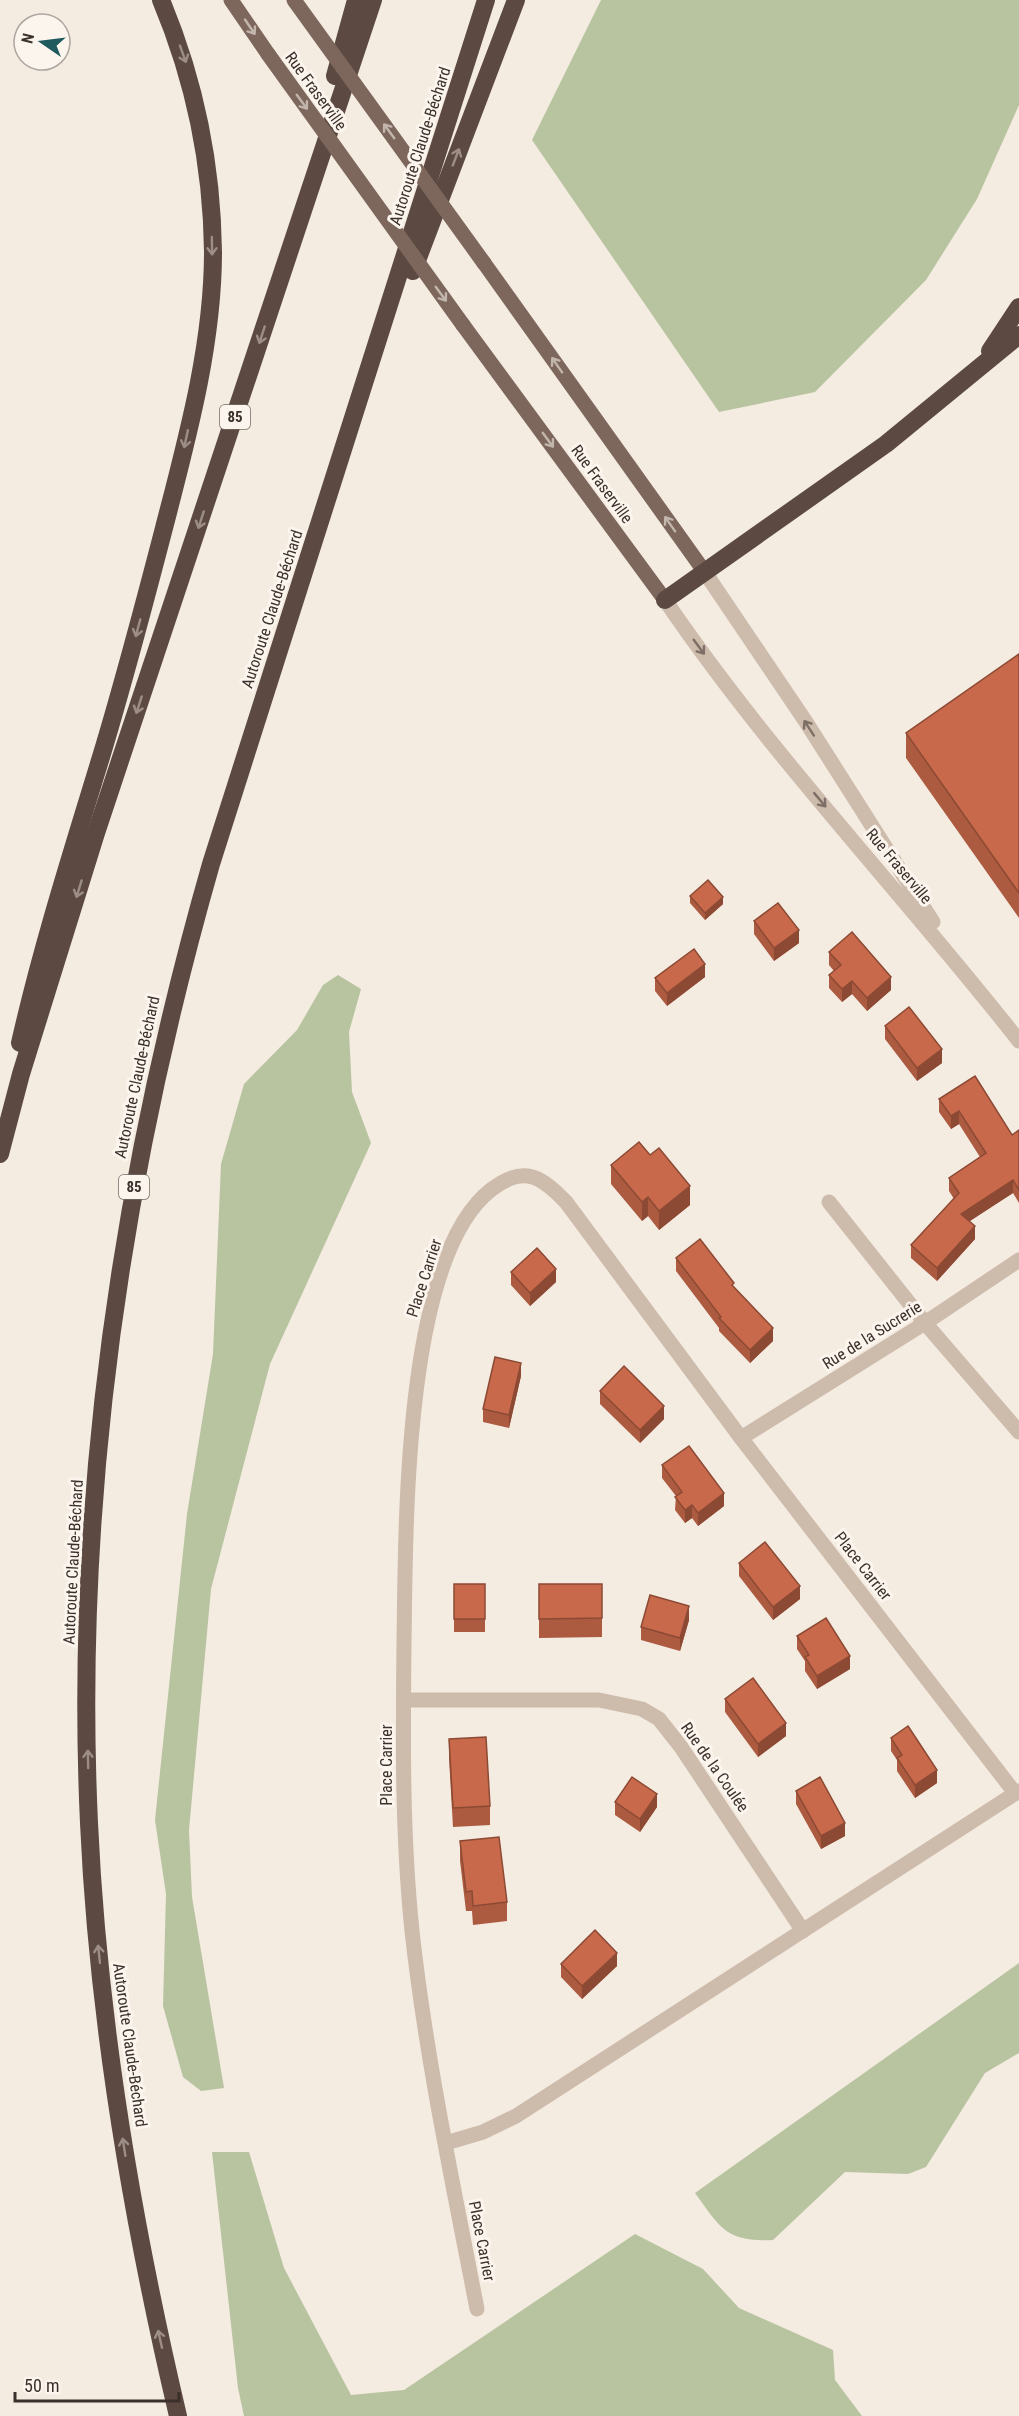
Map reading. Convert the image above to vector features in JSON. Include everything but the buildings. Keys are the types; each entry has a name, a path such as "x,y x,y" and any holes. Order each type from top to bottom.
{"highway":[{"path":"0,1145 38,965 129,661 184,451 205,343 213,255 208,172 201,123 188,69 161,0"},
{"path":"270,311 356,0"},
{"name":"85","path":"0,1154 21,1074 93,844 373,0"},
{"name":"Autoroute Claude-Béchard","path":"178,2416 133,2202 112,2065 97,1933 89,1823 87,1724 95,1489 126,1238 155,1078 176,988 249,744 486,0"},
{"path":"339,467 516,0"},
{"path":"977,369 1019,307"},
{"path":"665,600 886,444 952,393 1019,334"}],"main road":[{"name":"Rue Fraserville","path":"231,0 463,325 665,600"},
{"name":"Rue Fraserville","path":"294,0 704,571"}],"street":[{"name":"Rue Fraserville","path":"704,571 806,722 965,972"},
{"name":"Rue Fraserville","path":"665,600 745,710 965,972 1019,1041"},
{"name":"Place Carrier","path":"446,2143 500,2125 1017,1792 741,1438 554,1189 544,1181 524,1175 498,1185 475,1205 447,1255 434,1294 419,1368 405,1554 405,1838 412,1931 423,2015 446,2143 477,2310"},
{"path":"829,1202 925,1323 1019,1432"},
{"name":"Rue de la Sucrerie","path":"741,1438 925,1323 1019,1260"},
{"name":"Rue de la Coulée","path":"404,1700 599,1700 642,1709 659,1719 681,1747 803,1931"}],"green space":[{"path":"601,0 1019,0 1019,105 977,199 926,280 815,392 719,412 532,140"},
{"path":"338,975 361,989 349,1032 352,1092 371,1143 270,1364 211,1589 189,1830 192,1897 224,2088 201,2091 183,2077 163,2006 166,1894 155,1820 187,1514 213,1354 221,1164 244,1084 297,1030 323,985"},
{"path":"1019,1963 1019,2053 985,2073 926,2167 908,2174 845,2172 773,2240 744,2238 734,2235 718,2224 695,2193"},
{"path":"212,2152 249,2152 284,2268 351,2395 404,2390 635,2234 703,2269 739,2308 833,2350 835,2380 862,2416 244,2416 238,2388"}]}
